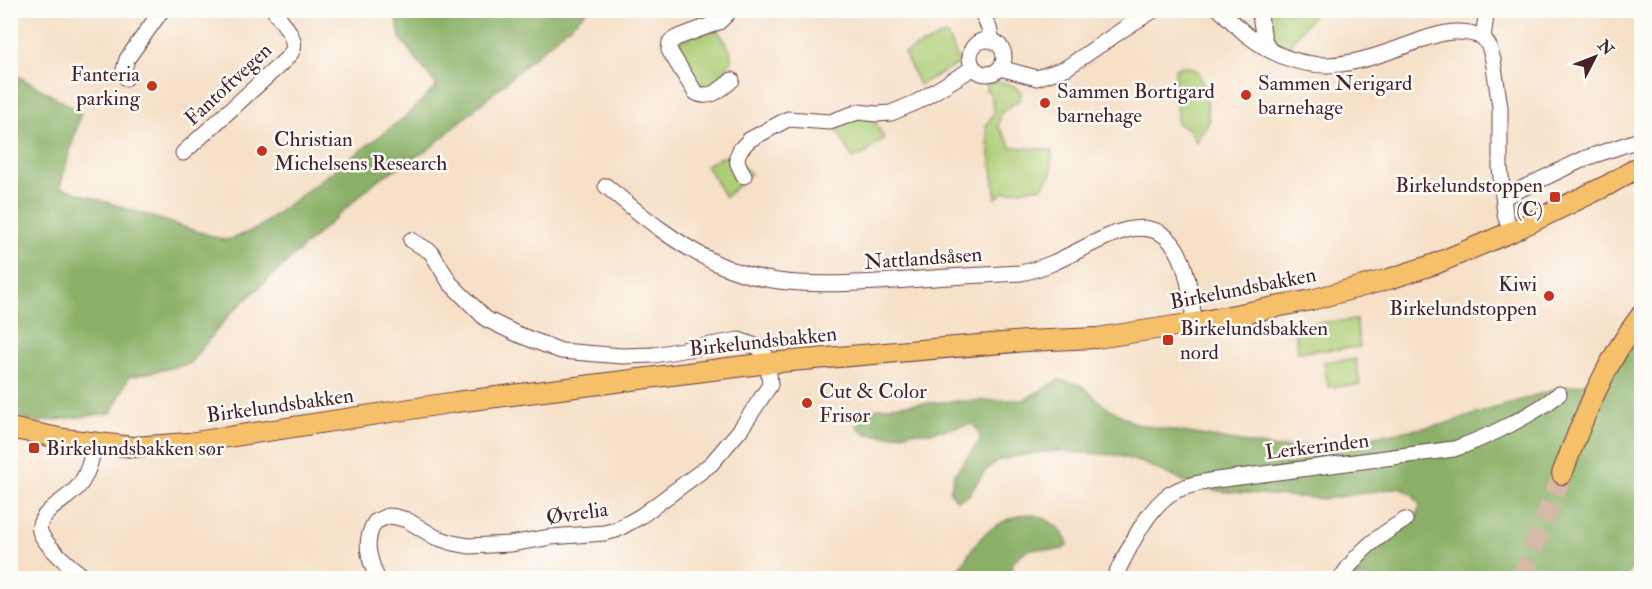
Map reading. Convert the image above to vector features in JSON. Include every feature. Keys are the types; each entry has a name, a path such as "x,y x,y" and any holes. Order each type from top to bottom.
{"main road":[{"name":"Birkelundsbakken","path":"10,428 95,443 133,447 189,443 456,402 768,363 938,348 1097,338 1194,323 1311,300 1435,264 1511,232 1608,185 1641,165"},
{"name":"Birkelundsbakken","path":"1608,185 1641,177"},
{"path":"1562,474 1589,404 1607,369 1641,314"}],"street":[{"path":"126,78 123,73 127,60 162,10"},
{"name":"Fantoftvegen","path":"183,153 285,61 293,50 290,36 273,10"},
{"path":"731,10 719,22 676,38 670,42 669,50 694,92 700,96 705,97 732,80"},
{"path":"981,10 992,40"},
{"path":"1000,68 1036,78 1066,68 1154,10"},
{"path":"1220,10 1249,37 1269,50 1298,62 1321,66 1351,64 1439,33 1458,30 1483,37 1489,46 1493,60 1500,108 1500,167 1505,215 1511,232"},
{"path":"1259,10 1264,39 1269,50"},
{"path":"1483,37 1487,10"},
{"path":"981,40 992,40 1001,47 1004,58 1000,68 992,74 981,74 973,68 969,58 972,47 981,40"},
{"path":"744,176 737,157 741,150 749,140 788,118 830,122 858,112 878,114 891,112 917,102 973,68"},
{"path":"1504,197 1586,158 1641,140"},
{"name":"Nattlandsåsen","path":"606,186 661,231 720,265 762,279 804,283 848,284 1020,273 1039,270 1113,234 1134,228 1148,229 1166,236 1178,248 1185,267 1194,323"},
{"path":"411,240 431,252 450,283 486,320 561,351 622,356 654,355 740,340 758,347 765,354 768,363"},
{"name":"Øvrelia","path":"377,579 367,549 367,539 375,522 388,516 407,520 435,537 469,546 489,546 551,537 604,533 629,524 687,480 702,472 725,449 768,391 770,385 768,363"},
{"name":"Lerkerinden","path":"1114,579 1130,548 1159,504 1170,494 1188,486 1209,481 1454,449 1473,443 1501,429 1551,401 1559,394"},
{"path":"86,579 48,544 39,529 43,518 81,484 95,443"},
{"path":"1341,579 1358,555 1371,542 1405,520"}],"green space":[{"path":"395,11 587,11 429,149 377,180 230,314 189,364 129,377 111,413 39,422 11,416 11,72 81,112 60,187 224,240 231,239 256,229 405,117 437,86 400,38"},
{"path":"1262,11 1316,11 1286,50 1271,39"},
{"path":"717,30 731,53 731,59 726,70 713,85 700,84 687,75 676,60 681,40"},
{"path":"946,34 960,63 919,85 904,53"},
{"path":"1182,66 1198,72 1206,93 1209,122 1196,142 1190,130 1177,123 1175,69"},
{"path":"987,82 1010,84 1021,93 1020,99 1001,113 998,126 1012,147 1052,150 1051,175 1042,187 1004,192 996,198 986,126 994,112 991,94 986,90"},
{"path":"852,117 872,117 884,138 863,155 853,159 835,126"},
{"path":"731,156 751,174 725,197 706,165 719,158"},
{"path":"1356,320 1360,347 1298,352 1294,324"},
{"path":"1641,336 1641,554 1625,578 1346,578 1355,563 1416,520 1420,505 1412,494 1400,487 1326,499 1218,491 1197,487 1143,463 1116,455 1055,451 1021,455 997,461 984,472 968,496 957,500 950,492 954,475 980,440 979,433 973,424 932,432 912,432 889,436 867,434 857,427 858,416 869,410 899,405 958,401 1024,400 1059,380 1081,385 1106,407 1136,424 1276,448 1344,441 1441,425 1559,388 1583,384 1613,366"},
{"path":"1356,359 1360,385 1328,387 1324,362"},
{"path":"1027,514 1052,523 1062,532 1068,544 1063,549 1037,548 1027,551 1013,562 1012,578 954,578 968,555 992,529 1013,517"}],"tunnel":[{"path":"1522,578 1562,474"}],"place":[{"name":"Fanteria parking","path":"152,86"},
{"name":"Sammen Nerigard barnehage","path":"1246,95"},
{"name":"Sammen Bortigard barnehage","path":"1045,103"},
{"name":"Christian Michelsens Research","path":"262,151"},
{"name":"Birkelundstoppen (C)","path":"1555,197"},
{"name":"Kiwi Birkelundstoppen","path":"1549,296"},
{"name":"Birkelundsbakken nord","path":"1168,340"},
{"name":"Cut & Color Frisør","path":"807,403"},
{"name":"Birkelundsbakken sør","path":"34,448"}]}
